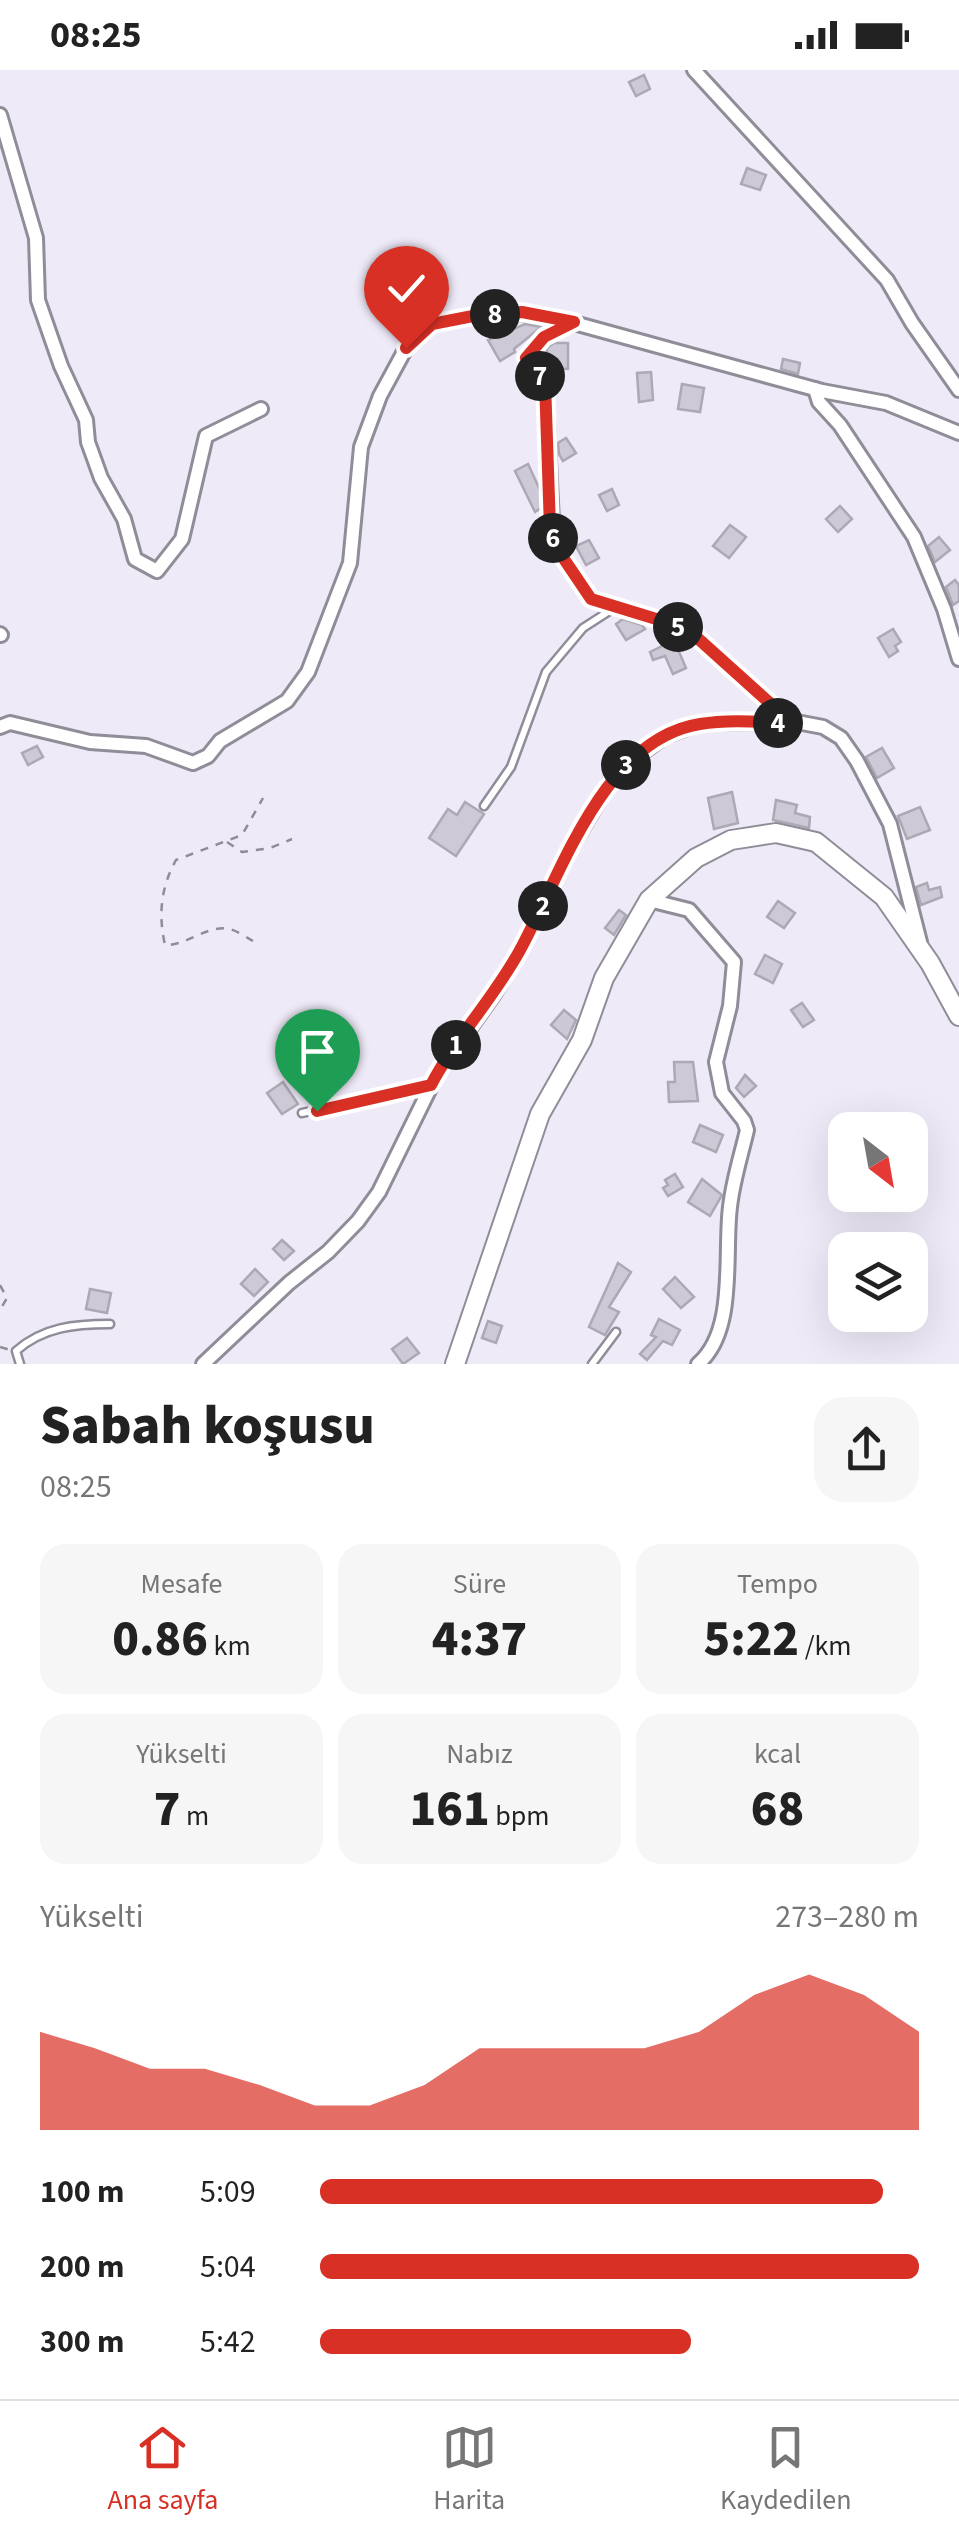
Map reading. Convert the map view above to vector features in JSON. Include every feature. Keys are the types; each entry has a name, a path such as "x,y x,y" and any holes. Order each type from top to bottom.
{"street":[{"path":"694,70 887,280 959,390"},
{"path":"0,115 36,238 38,300 61,366 86,420 88,442 101,478 124,518 135,559 157,571 182,539 206,436 261,410"},
{"path":"0,727 10,722 90,742 146,746 193,763 208,756 220,741 287,701 308,672 350,563 361,448 380,396 406,348 432,324 522,312 574,322 815,389 886,403 959,434"},
{"path":"574,322 544,337 526,358 545,382 550,528 554,541 591,599 693,634 792,723"},
{"path":"815,389 819,402 847,434 914,537 944,609 959,659"},
{"path":"202,1364 358,1221 379,1192 431,1085 494,994 534,925 570,847 620,769 665,736 698,724 792,723 824,727 841,738 890,824 920,941 959,1016"},
{"path":"455,1364 540,1114 582,1040 604,978 649,900 696,858 731,840 776,833 816,842 884,897 930,963"},
{"path":"649,900 689,910 734,962 730,1006 716,1062 722,1093 744,1121 746,1130 730,1204 720,1328 713,1350 698,1364"}],"lane":[{"path":"484,806 511,767 546,672 583,628 614,607"},
{"path":"302,1113 431,1085"},
{"path":"20,1364 16,1351 28,1340 72,1324 110,1324"},
{"path":"592,1364 616,1332"}],"path":[{"path":"253,941 229,928 165,945 160,923 164,881 176,860 242,835 263,798"},
{"path":"226,841 242,852 270,848 292,839"},
{"path":"0,1285 7,1298 0,1310"}],"building":[{"path":"644,75 650,89 636,96 629,82"},
{"path":"747,168 766,175 760,190 741,184"},
{"path":"525,324 541,327 500,361 488,340"},
{"path":"554,343 568,343 568,369 547,368 547,348"},
{"path":"783,359 800,363 798,374 781,369"},
{"path":"651,372 653,400 639,402 637,373"},
{"path":"682,384 704,388 700,412 678,409"},
{"path":"566,438 576,453 563,461 558,443"},
{"path":"528,464 541,492 541,508 535,512 515,471"},
{"path":"612,489 619,505 607,511 599,495"},
{"path":"840,506 852,519 838,532 826,519"},
{"path":"730,525 746,537 729,558 713,546"},
{"path":"939,537 950,550 935,562 928,546"},
{"path":"589,540 599,558 586,565 576,546"},
{"path":"955,580 959,601 953,605 946,587"},
{"path":"623,619 645,629 626,640 616,624"},
{"path":"893,629 901,642 895,646 898,651 889,657 878,638"},
{"path":"674,640 686,668 673,674 665,656 653,660 650,652"},
{"path":"37,746 43,757 28,765 22,753"},
{"path":"882,748 894,768 877,778 866,757"},
{"path":"732,792 738,823 714,829 708,798"},
{"path":"776,800 797,805 795,813 810,817 809,828 773,820"},
{"path":"465,802 484,814 456,856 429,838 448,809 457,815"},
{"path":"920,807 930,830 907,839 898,816"},
{"path":"927,883 929,890 940,887 942,897 921,905 916,887"},
{"path":"778,901 795,913 784,928 767,917"},
{"path":"619,910 626,915 614,935 605,928"},
{"path":"765,955 782,964 773,983 755,974"},
{"path":"802,1003 814,1020 803,1027 791,1010"},
{"path":"564,1010 576,1020 567,1039 551,1025"},
{"path":"674,1062 693,1062 698,1101 669,1102 668,1082 675,1082"},
{"path":"745,1075 756,1086 744,1097 736,1088"},
{"path":"283,1082 298,1104 282,1114 267,1093"},
{"path":"700,1125 723,1135 716,1152 693,1142"},
{"path":"675,1174 683,1187 668,1196 663,1188 668,1185 665,1180"},
{"path":"702,1179 722,1195 710,1216 688,1202"},
{"path":"282,1240 294,1251 284,1260 273,1249"},
{"path":"618,1263 631,1272 609,1307 619,1312 605,1335 589,1327"},
{"path":"255,1269 268,1282 254,1296 241,1284"},
{"path":"675,1277 694,1297 681,1308 663,1289"},
{"path":"90,1289 111,1293 107,1313 86,1309"},
{"path":"659,1319 680,1330 672,1345 663,1341 647,1360 640,1354 656,1337 651,1335"},
{"path":"488,1321 502,1326 496,1343 482,1338"},
{"path":"407,1338 419,1353 403,1364 392,1349"}],"route":[{"path":"317,1111 431,1085 494,994 534,925 570,847 610,782 630,760 665,736 698,724 792,723 693,634 591,599 554,541 550,528 545,382 526,358 544,337 574,322 522,312 473,316 432,324 406,348"}]}
